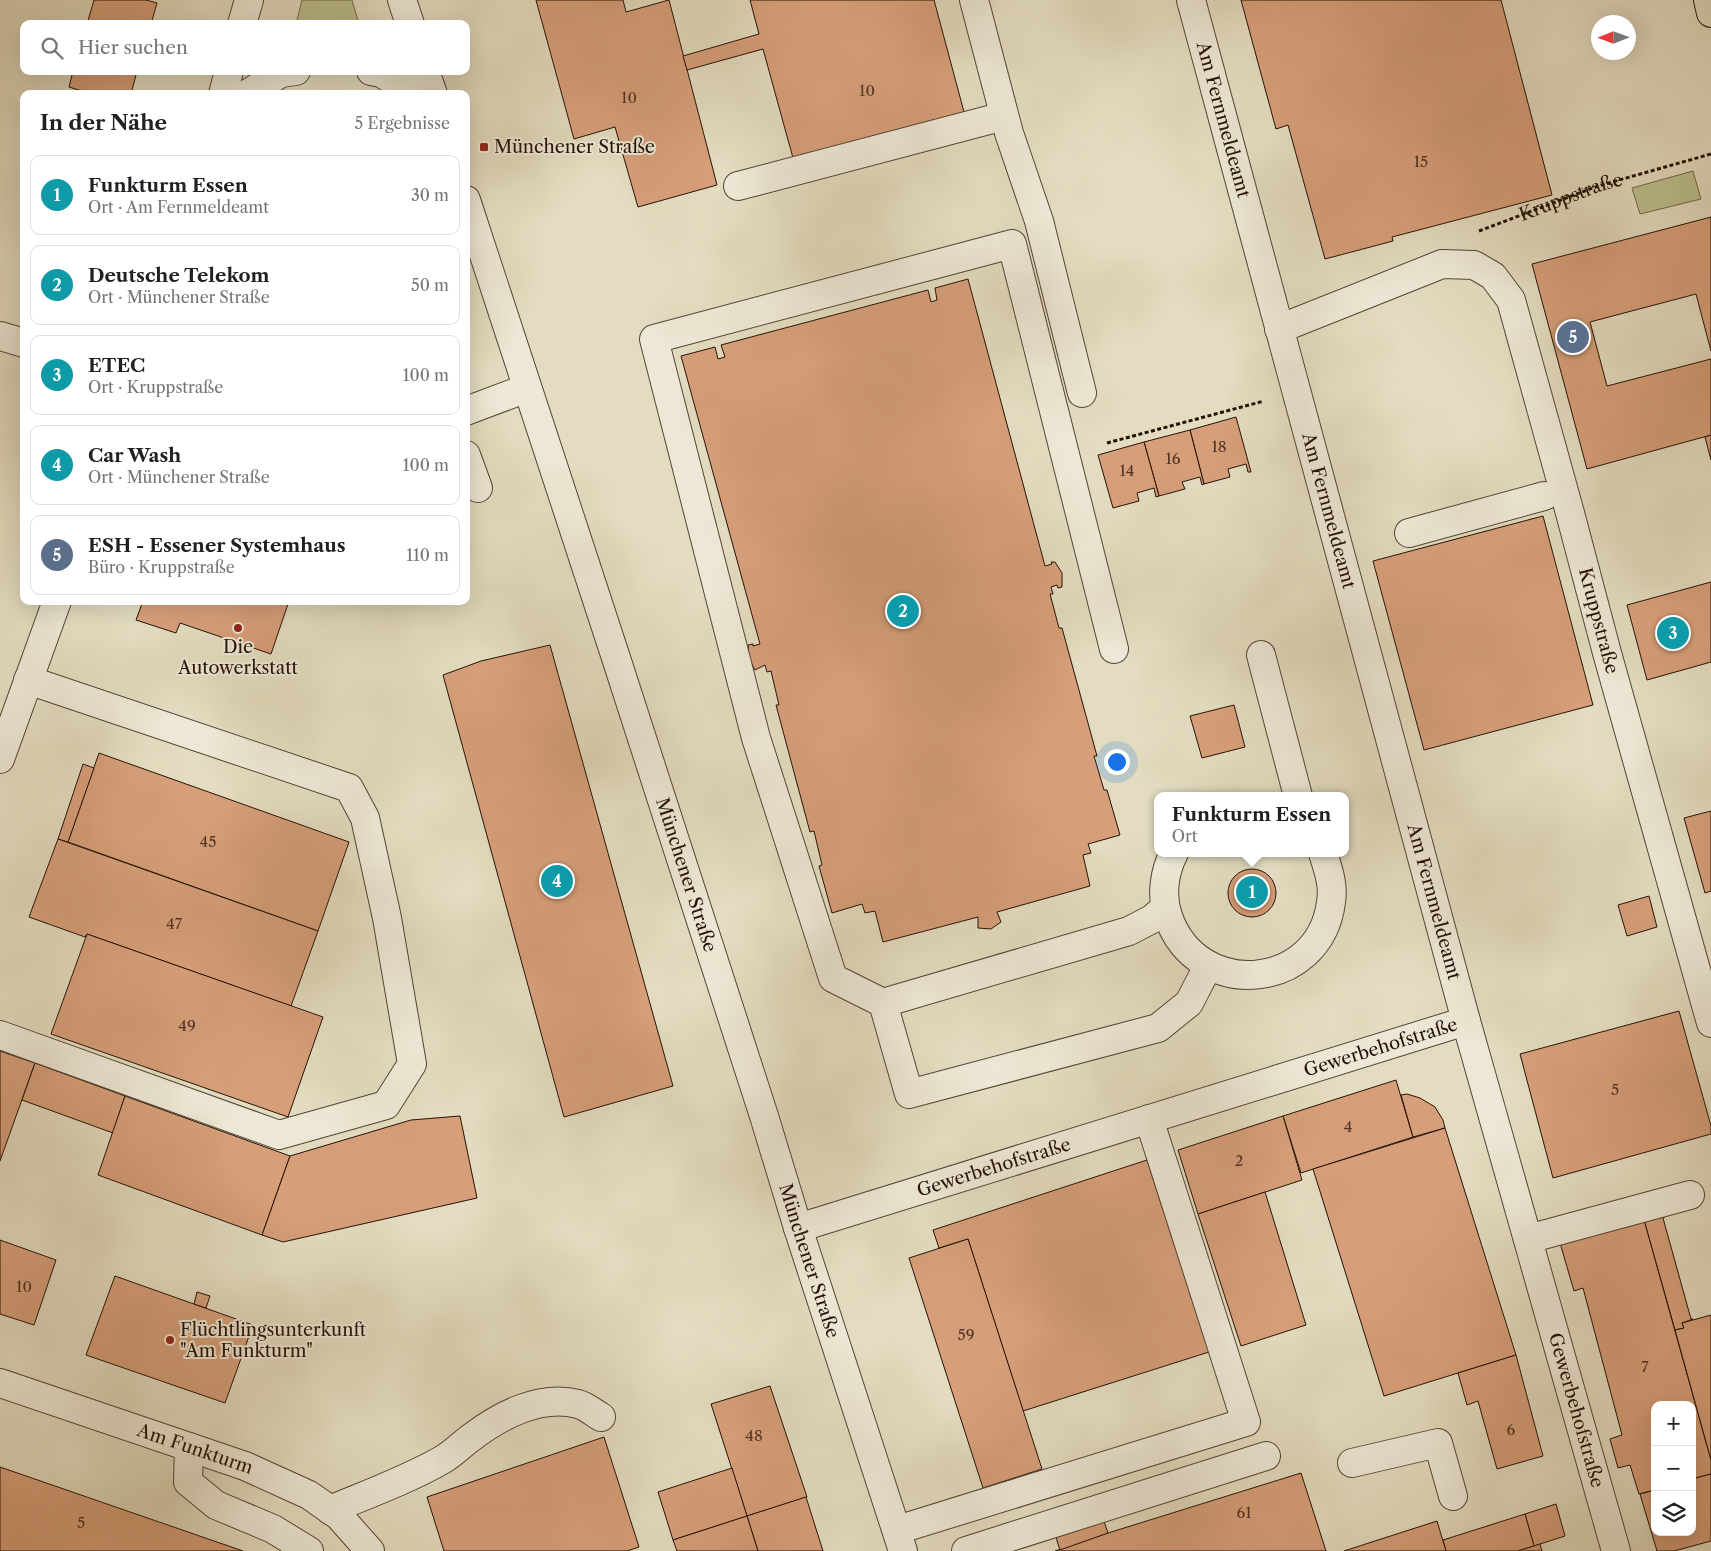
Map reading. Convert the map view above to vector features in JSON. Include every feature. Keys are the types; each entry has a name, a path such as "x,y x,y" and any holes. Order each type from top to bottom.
{"highway":[{"path":"1708,0 1711,12"}],"street":[{"path":"402,0 409,20"},
{"path":"974,0 1004,116 1039,221 1082,393"},
{"name":"Am Fernmeldeamt","path":"1191,0 1466,1021"},
{"path":"224,90 228,75"},
{"path":"253,90 278,75"},
{"path":"383,75 409,90"},
{"path":"426,75 432,90"},
{"path":"738,186 1004,116"},
{"name":"Münchener Straße","path":"470,212 752,1078 798,1228 900,1541"},
{"path":"1114,649 1012,244 654,339 756,738 834,978 883,1003 1129,931 1152,919 1165,908"},
{"name":"Kruppstraße","path":"1279,329 1442,264 1474,265 1493,276 1511,300 1607,653 1711,1023"},
{"path":"0,336 20,342"},
{"path":"470,409 527,388"},
{"path":"470,466 478,488"},
{"path":"1409,533 1544,496"},
{"path":"0,759 56,605"},
{"path":"1261,655 1297,792"},
{"path":"0,1035 279,1134 386,1105 412,1064 387,918 365,818 349,788 28,680"},
{"path":"1172,857 1167,870 1165,908 1176,934 1191,953 1208,966 1222,972 1247,976 1271,972 1294,962 1313,946 1325,925 1332,901 1330,876 1324,857"},
{"path":"883,1003 909,1094 1158,1028 1189,1003 1208,966"},
{"name":"Gewerbehofstraße","path":"798,1228 1466,1021 1616,1551"},
{"path":"900,1541 1246,1422 1149,1119"},
{"path":"1528,1239 1690,1194"},
{"name":"Am Funkturm","path":"0,1383 245,1466 309,1495 339,1516 370,1551"},
{"path":"330,1510 443,1460 473,1436 501,1418 528,1406 555,1401 579,1404 601,1417"},
{"path":"1352,1463 1438,1443 1453,1496"},
{"path":"189,1447 188,1482 216,1505 273,1529 309,1551"},
{"path":"966,1551 1266,1456"}],"path":[{"name":"Kruppstraße","path":"1442,264 1466,237 1598,186 1711,154"},
{"path":"1107,442 1296,392"}],"green space":[{"path":"302,0 352,0 358,20 297,20"},
{"path":"1693,171 1701,199 1640,214 1632,188"}],"building":[{"path":"94,0 146,0 157,3 152,20 88,20"},
{"path":"536,0 623,0 626,12 669,0 717,185 638,207 615,127 574,139"},
{"path":"750,0 934,0 964,112 793,158 763,49 687,70 683,56 759,34"},
{"path":"1241,0 1501,0 1552,195 1392,237 1393,241 1325,259 1288,125 1276,129"},
{"path":"72,75 136,75 132,90 78,90 69,87"},
{"path":"1711,217 1711,351 1696,294 1590,322 1607,386 1711,359 1711,435 1587,469 1532,264"},
{"path":"968,279 1045,566 1055,562 1062,573 1062,587 1058,588 1057,585 1051,587 1053,594 1050,594 1059,628 1062,628 1097,756 1094,756 1104,790 1107,790 1120,835 1088,844 1091,853 1083,855 1090,886 997,912 1001,922 991,929 978,928 978,917 883,942 875,911 865,913 862,904 832,913 819,866 822,865 814,831 810,832 776,705 779,705 771,671 767,672 765,665 755,670 749,659 748,645 760,644 681,356 715,347 718,359 725,357 721,345 928,290 931,302 937,300 935,288"},
{"path":"1236,417 1251,472 1248,472 1246,464 1228,469 1230,477 1204,484 1190,430"},
{"path":"1190,430 1204,484 1202,485 1200,477 1182,482 1185,489 1159,496 1144,442"},
{"path":"1711,435 1711,460 1705,437"},
{"path":"1144,442 1159,496 1156,497 1154,488 1137,493 1139,501 1113,508 1098,455"},
{"path":"1543,516 1593,705 1424,750 1373,561"},
{"path":"1711,582 1711,662 1647,680 1627,605"},
{"name":"Die Autowerkstatt","path":"142,605 288,605 271,654 180,623 176,633 136,620"},
{"path":"550,645 673,1086 564,1117 443,675 481,661"},
{"path":"1234,705 1245,747 1202,758 1190,716"},
{"path":"99,753 349,842 318,931 68,842"},
{"path":"83,764 94,768 68,842 58,839"},
{"path":"1711,811 1711,891 1705,893 1684,818"},
{"path":"58,839 318,931 291,1006 87,934 85,937 29,917"},
{"path":"1247,869 1257,869 1266,873 1272,879 1276,893 1272,907 1266,913 1257,917 1247,917 1238,913 1232,907 1228,898 1228,888 1232,879 1238,873"},
{"path":"1649,896 1657,927 1627,936 1618,905"},
{"path":"87,934 323,1017 288,1117 51,1034"},
{"path":"1679,1011 1711,1126 1711,1134 1553,1178 1520,1054"},
{"path":"0,1051 35,1063 0,1161"},
{"path":"35,1063 125,1096 113,1133 22,1100"},
{"path":"1396,1080 1413,1137 1301,1173 1283,1116"},
{"path":"1407,1094 1420,1098 1435,1107 1443,1120 1445,1128 1413,1137 1401,1095"},
{"path":"125,1096 290,1156 262,1235 98,1175"},
{"path":"460,1116 477,1198 283,1242 262,1235 290,1156 411,1120"},
{"path":"1283,1116 1302,1180 1198,1214 1178,1150"},
{"path":"1445,1128 1516,1355 1384,1396 1313,1169"},
{"path":"1147,1160 1209,1352 1023,1411 968,1239 939,1248 933,1230"},
{"path":"1265,1192 1306,1325 1241,1346 1198,1214"},
{"path":"1664,1215 1665,1217 1663,1218 1691,1319 1693,1319 1682,1323 1684,1328 1675,1330 1644,1220"},
{"path":"1644,1220 1695,1401 1651,1401 1651,1491 1639,1494 1630,1465 1618,1468 1610,1439 1622,1435 1583,1288 1574,1291 1560,1243"},
{"path":"968,1239 1042,1469 983,1488 909,1258"},
{"path":"0,1240 56,1260 34,1325 0,1314"},
{"name":"Flüchtlingsunterkunft \"Am Funkturm\"","path":"115,1276 253,1325 225,1403 86,1355"},
{"path":"197,1292 210,1296 206,1308 194,1304"},
{"path":"1711,1315 1711,1460 1675,1330 1684,1328 1682,1323"},
{"path":"1516,1355 1543,1456 1497,1469 1478,1401 1467,1405 1458,1373"},
{"path":"770,1386 807,1497 747,1516 711,1404"},
{"path":"1696,1406 1711,1460 1711,1474 1696,1478"},
{"path":"604,1437 639,1547 627,1551 444,1551 427,1497"},
{"path":"0,1467 243,1551 0,1551"},
{"path":"732,1468 747,1516 673,1540 658,1492"},
{"path":"1301,1473 1326,1551 1055,1551 1108,1533"},
{"path":"1711,1474 1711,1541 1674,1551 1657,1551 1653,1536 1696,1536 1696,1478"},
{"path":"1651,1491 1651,1531 1640,1494"},
{"path":"806,1497 823,1551 758,1551 747,1516"},
{"path":"1556,1504 1565,1536 1534,1546 1525,1514"},
{"path":"1101,1513 1108,1533 1060,1550 1053,1528"},
{"path":"1525,1514 1534,1546 1518,1551 1446,1551 1443,1540"},
{"path":"747,1516 758,1551 677,1551 673,1540"},
{"path":"1437,1521 1446,1551 1344,1551"},
{"path":"1540,1544 1542,1551 1518,1551 1534,1546"}],"place":[{"name":"Münchener Straße","path":"484,147"},
{"name":"ESH - Essener Systemhaus","path":"1573,337"},
{"name":"Deutsche Telekom","path":"903,611"},
{"name":"Die Autowerkstatt","path":"238,628"},
{"name":"ETEC","path":"1673,633"},
{"name":"Car Wash","path":"557,881"},
{"name":"Funkturm Essen","path":"1252,892"},
{"name":"Flüchtlingsunterkunft \"Am Funkturm\"","path":"170,1340"}]}
